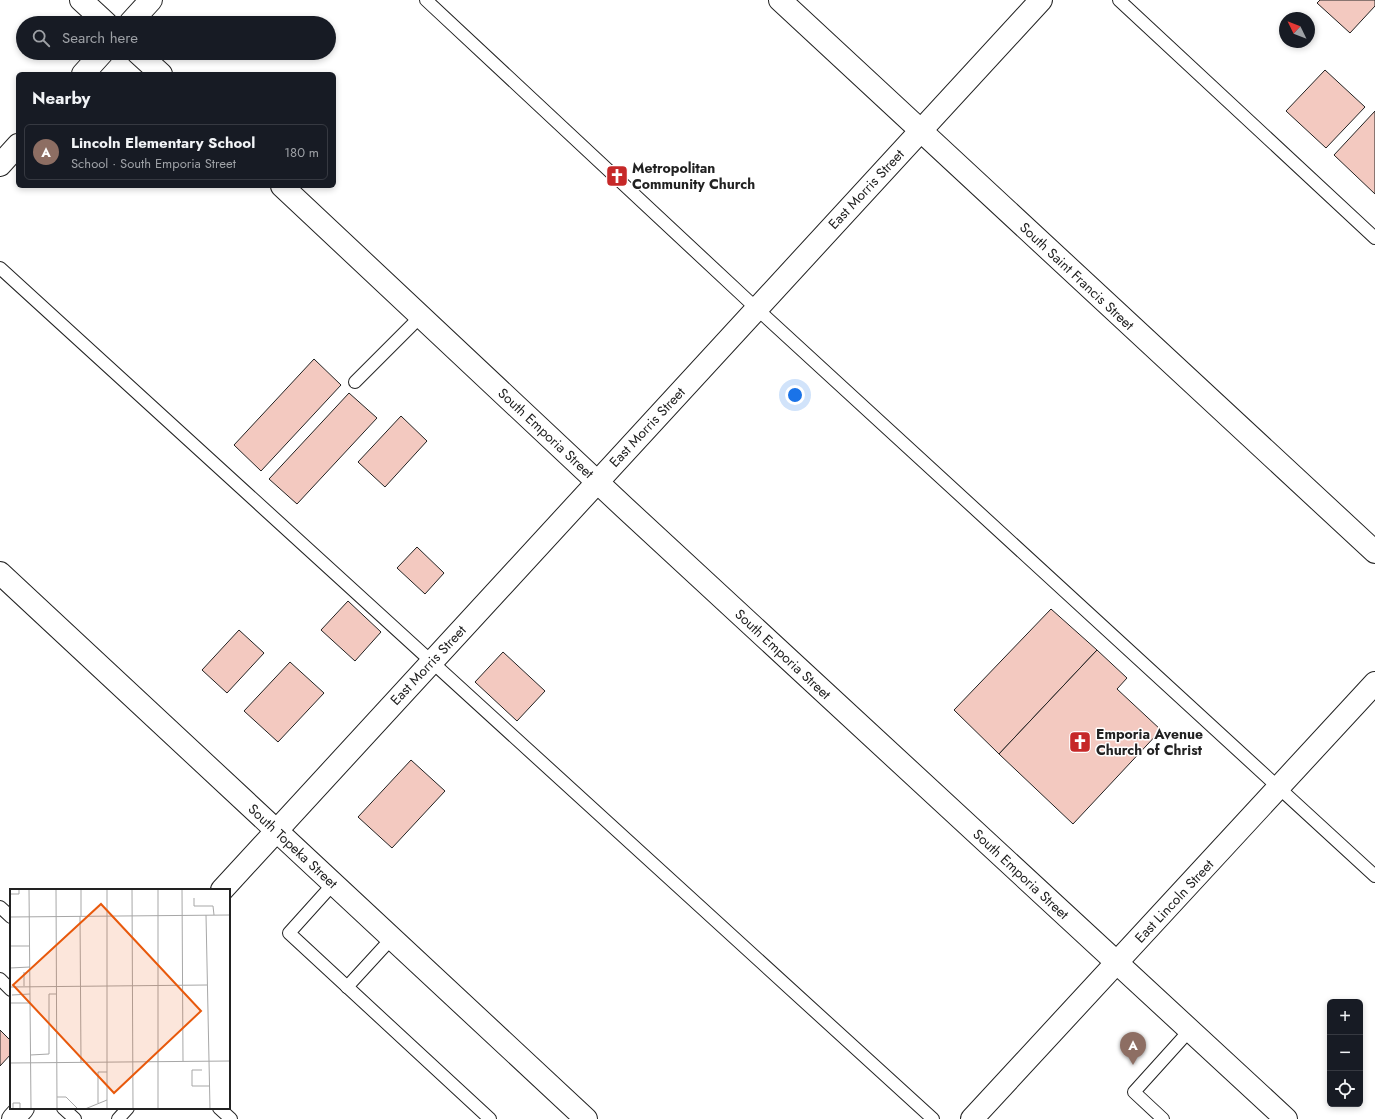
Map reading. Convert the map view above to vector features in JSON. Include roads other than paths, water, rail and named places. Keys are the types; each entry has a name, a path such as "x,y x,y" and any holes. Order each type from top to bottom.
{"street":[{"path":"81,0 98,16"},
{"path":"136,16 151,0"},
{"name":"South Saint Francis Street","path":"780,0 1375,552"},
{"name":"East Morris Street","path":"223,889 596,481 1041,0"},
{"path":"85,72 96,60"},
{"path":"146,60 159,72"},
{"path":"0,165 16,147"},
{"name":"South Emporia Street","path":"284,188 596,481 1286,1119"},
{"name":"South Topeka Street","path":"0,573 586,1119"},
{"name":"East Lincoln Street","path":"972,1119 1375,683"},
{"path":"13,1119 22,1109"}],"lane":[{"path":"426,0 756,308 1280,787 1375,876"},
{"path":"1119,0 1375,238"},
{"path":"0,268 933,1119"},
{"path":"356,382 421,316"},
{"path":"334,883 289,933 490,1119"},
{"path":"0,907 10,916"},
{"path":"347,987 392,938"},
{"path":"0,980 10,989"},
{"path":"1163,1119 1134,1092 1190,1030"},
{"path":"64,1109 75,1119"},
{"path":"118,1119 127,1109"},
{"path":"220,1109 229,1118"}],"place":[{"name":"Metropolitan Community Church","path":"617,176"},
{"name":"Emporia Avenue Church of Christ","path":"1080,742"},
{"name":"Lincoln Elementary School","path":"1133,1065"}]}
